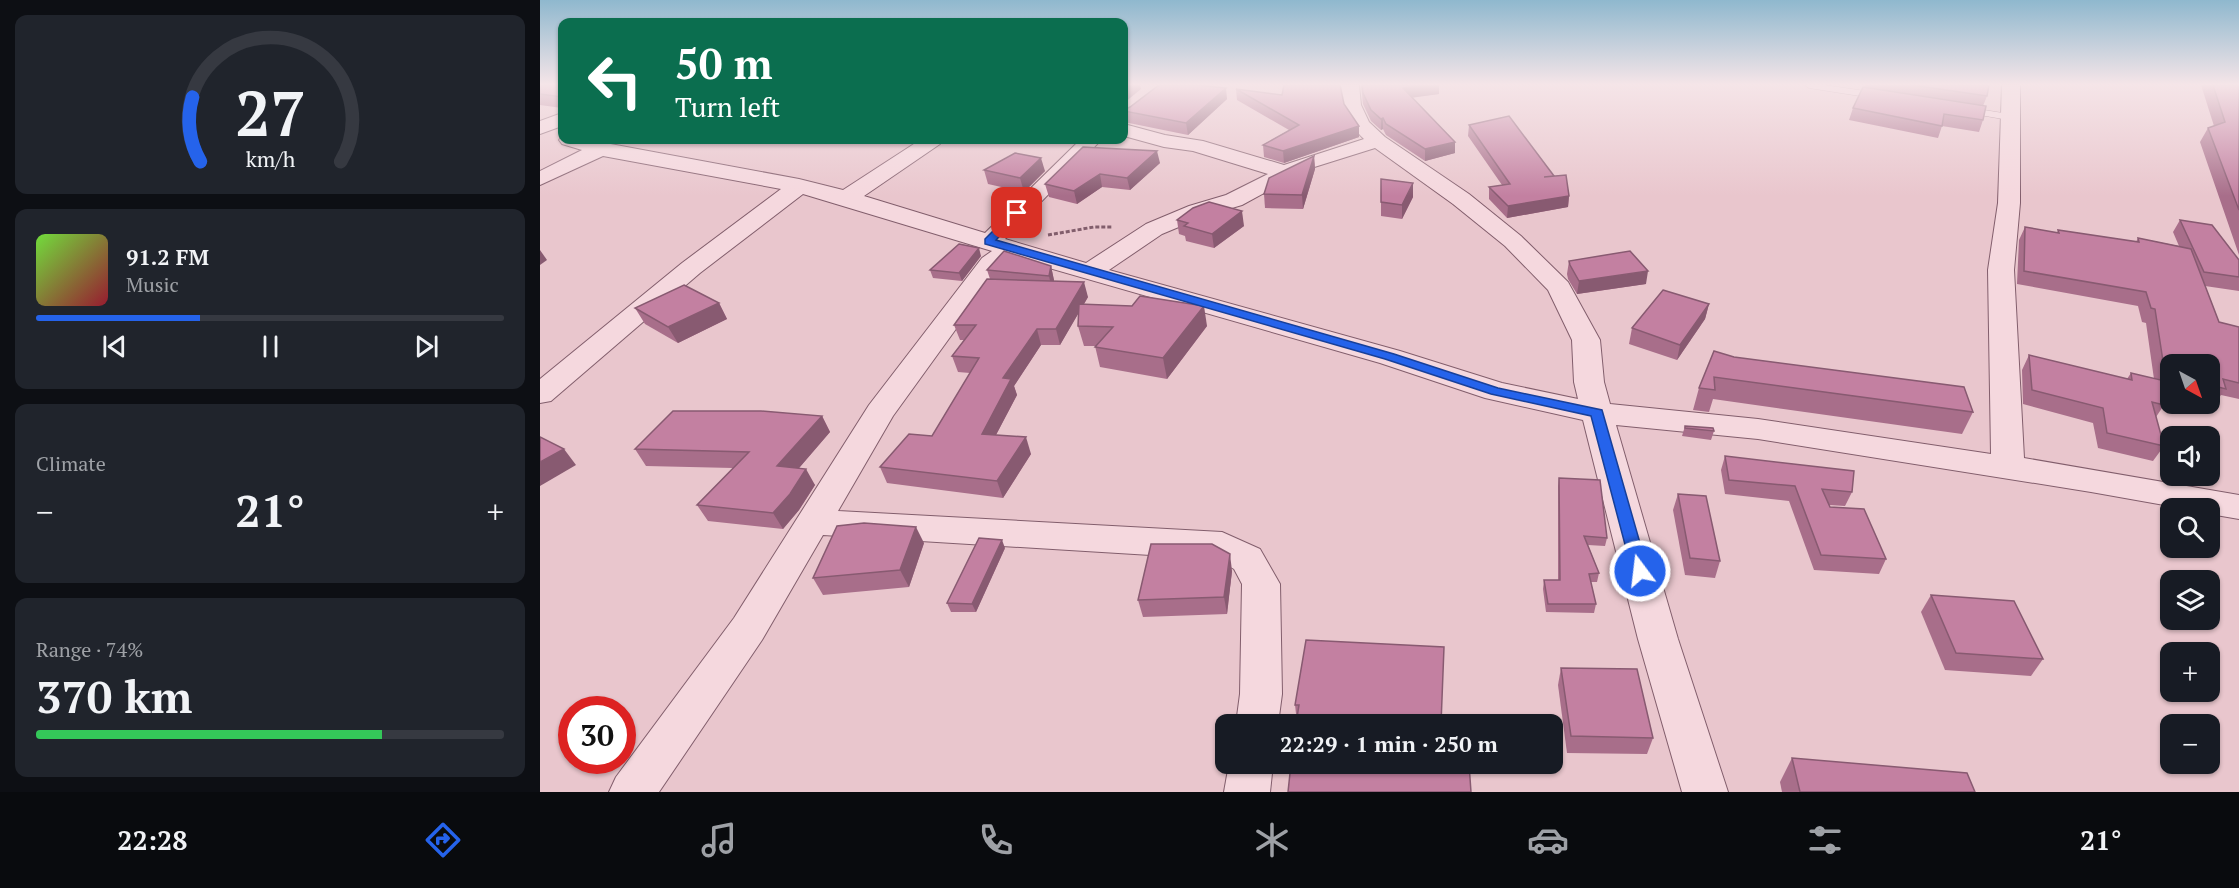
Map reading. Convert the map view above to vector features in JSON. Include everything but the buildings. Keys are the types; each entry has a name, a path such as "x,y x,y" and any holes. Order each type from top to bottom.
{"street":[{"path":"540,129 555,122"},
{"path":"1359,122 1378,141 1461,199 1513,241 1559,287 1586,340 1589,382 1597,413 1658,639 1705,792"},
{"path":"2008,467 2001,270 2009,203 2009,122"},
{"path":"540,129 558,136"},
{"path":"1128,131 1164,141 1196,145 1285,172"},
{"path":"1089,272 1154,229 1197,211 1234,200 1267,184 1285,172 1332,154 1378,141"},
{"path":"583,144 799,186 847,198 1089,272 1390,357 1496,391 1597,413 1758,429 2008,467 2239,507"},
{"path":"847,198 927,144"},
{"path":"632,792 748,629 880,412 991,263 1000,245 1088,144"},
{"path":"540,179 600,149"},
{"path":"540,394 692,268 799,186"},
{"path":"814,522 1222,546 1247,559 1261,584 1261,694 1258,714"},
{"path":"1247,792 1250,774"}],"path":[{"path":"1000,245 1053,233 1094,227 1154,229"}],"route":[{"path":"1017,213 989,242 1390,357 1496,391 1597,413 1640,571"}]}
